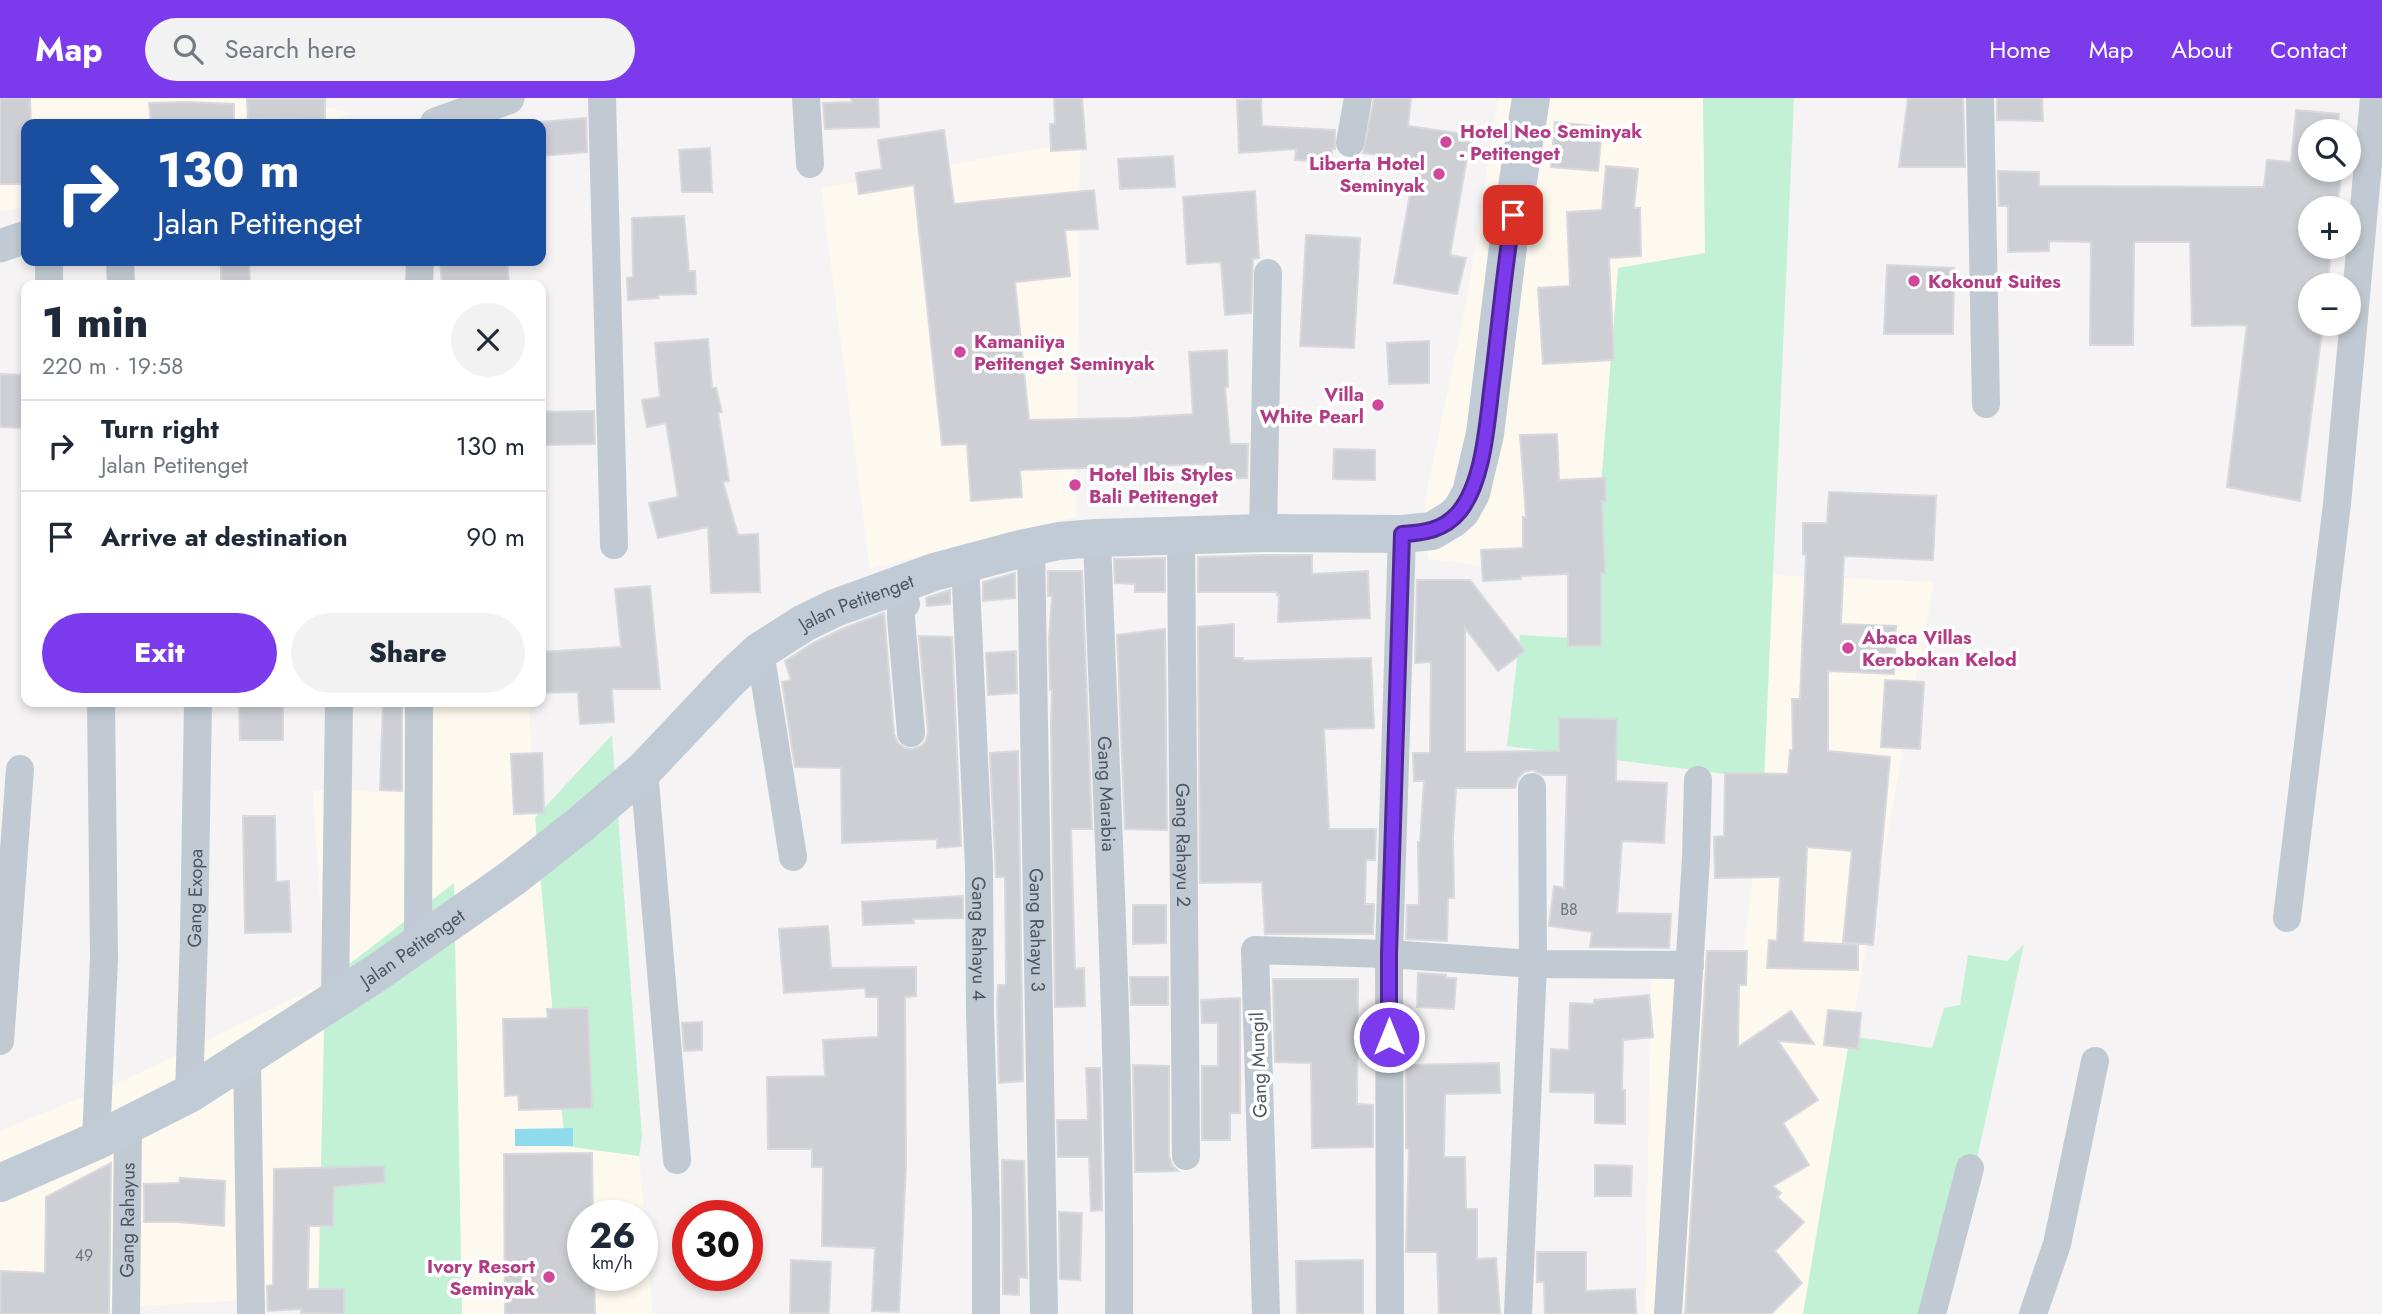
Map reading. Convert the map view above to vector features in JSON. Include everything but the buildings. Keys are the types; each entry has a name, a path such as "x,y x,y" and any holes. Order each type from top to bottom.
{"main road":[{"name":"Jalan Petitenget","path":"0,1182 112,1133 189,1094 375,974 511,878 644,770 760,651 804,622 901,584 965,563 1031,547 1097,538 1181,535 1402,534 1432,531 1452,519 1461,511 1471,493 1485,435 1509,238 1531,98"}],"street":[{"path":"450,119 508,98"},
{"path":"602,98 614,545"},
{"path":"806,98 810,164"},
{"path":"1350,143 1358,98"},
{"path":"1980,98 1986,404"},
{"path":"2287,918 2337,504 2374,98"},
{"path":"0,246 21,239"},
{"path":"1263,533 1268,273"},
{"path":"1390,1314 1389,954 1402,534"},
{"name":"Gang Rahayu 2","path":"1181,535 1186,1156"},
{"name":"Gang Marabia","path":"1097,538 1115,1050 1120,1230 1119,1314"},
{"name":"Gang Rahayu 3","path":"1031,547 1044,1314"},
{"name":"Gang Rahayu 4","path":"965,563 979,867 986,1314"},
{"path":"901,584 905,600 901,618 911,733"},
{"path":"760,651 793,857"},
{"name":"Gang Rahayus","path":"101,707 104,958 112,1133 126,1314"},
{"name":"Gang Exopa","path":"189,1094 198,707"},
{"path":"335,999 340,707"},
{"path":"418,942 419,707"},
{"path":"0,1041 20,769"},
{"path":"644,770 677,1160"},
{"path":"1668,1314 1690,965 1698,780"},
{"path":"1518,1314 1533,964 1532,787"},
{"name":"Gang Mungil","path":"1266,1314 1255,950 1389,954 1533,964 1690,965"},
{"path":"247,1058 251,1314"},
{"path":"2033,1314 2056,1244 2095,1061"},
{"path":"1932,1314 1970,1168"}],"shaded area":[{"path":"0,98 288,98 352,113 336,119 21,119 21,208 0,212"},
{"path":"1498,98 1703,98 1706,253 1594,579 1428,559 1425,500 1466,304"},
{"name":"Kamaniiya Petitenget Seminyak","path":"1080,141 1076,517 870,569 821,188"},
{"path":"1773,575 1934,582 1850,1036 1803,1314 1645,1314 1652,953 1744,949 1764,779"},
{"path":"390,707 529,707 535,818 565,1146 639,1156 643,1200 567,1200 567,1291 651,1291 653,1314 462,1314 454,883 325,983 313,790 391,792"},
{"path":"325,983 318,1296 0,1314 0,1131 129,1078"}],"green space":[{"path":"1703,98 1794,98 1764,779 1507,746 1520,635 1589,639 1618,268 1705,253"},
{"path":"612,735 642,1136 639,1156 565,1146 535,818"},
{"path":"454,883 462,1314 318,1314 325,983"},
{"path":"2024,944 1943,1314 1803,1314 1850,1036 1932,1048 1944,1008 1960,1005 1968,955 2007,961"}],"water":[{"path":"573,1128 573,1146 515,1146 515,1129"}],"place":[{"name":"Hotel Neo Seminyak - Petitenget","path":"1446,142"},
{"name":"Liberta Hotel Seminyak","path":"1439,174"},
{"name":"Kokonut Suites","path":"1914,281"},
{"name":"Kamaniiya Petitenget Seminyak","path":"960,352"},
{"name":"Villa White Pearl","path":"1378,405"},
{"name":"Hotel Ibis Styles Bali Petitenget","path":"1075,485"},
{"name":"Abaca Villas Kerobokan Kelod","path":"1848,648"},
{"name":"Ivory Resort Seminyak","path":"549,1277"}],"route":[{"path":"1389,1037 1389,954 1402,534 1440,528 1461,511 1471,493 1485,435 1513,215"}]}
